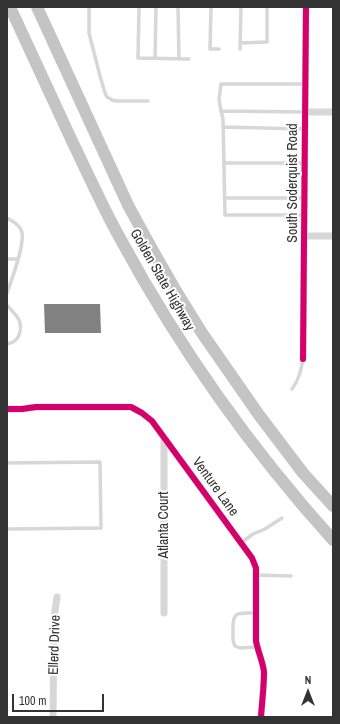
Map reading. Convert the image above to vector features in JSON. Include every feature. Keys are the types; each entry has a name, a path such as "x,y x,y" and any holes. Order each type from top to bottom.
{"highway":[{"name":"Golden State Highway","path":"10,7 100,200 144,283 170,326 198,369 242,430 289,490 333,540"},
{"name":"Golden State Highway","path":"37,7 126,199 176,291 202,333 259,415 303,473 333,506"}],"street":[{"name":"South Soderquist Road","path":"303,359 306,7"},
{"path":"305,112 333,112"},
{"path":"304,236 333,236"},
{"name":"Venture Lane","path":"7,409 36,407 131,407 152,421 252,558 256,568 256,641 264,672 262,717"},
{"name":"Atlanta Court","path":"164,438 164,613"},
{"name":"Ellerd Drive","path":"54,717 54,618 57,596"}],"lane":[{"path":"89,7 90,33 100,76 107,97 117,101 148,101"},
{"path":"139,7 138,58 189,59"},
{"path":"155,58 156,7"},
{"path":"178,7 179,59"},
{"path":"211,7 210,49 219,49"},
{"path":"240,50 241,7"},
{"path":"240,43 267,42 267,7"},
{"path":"304,215 225,215 223,119 219,99 221,84 306,84"},
{"path":"221,111 305,112"},
{"path":"223,127 305,129"},
{"path":"224,163 305,163"},
{"path":"224,198 304,198"},
{"path":"7,218 16,223 22,230 23,237 16,269 7,293"},
{"path":"7,259 18,259"},
{"path":"7,304 20,321 21,327 17,339 7,344"},
{"path":"292,389 302,369 303,359"},
{"path":"7,463 100,462 101,528 7,529"},
{"path":"241,543 253,534 266,529 282,518"},
{"path":"256,575 291,576"},
{"path":"256,613 237,614 233,622 233,642 235,646 240,648 257,647"}],"building":[{"path":"44,304 100,304 101,333 45,333"}],"cycle path":[{"path":"303,359 306,7"},
{"path":"7,409 36,407 131,407 152,421 252,558 256,568 256,641 264,672 261,717"}]}
